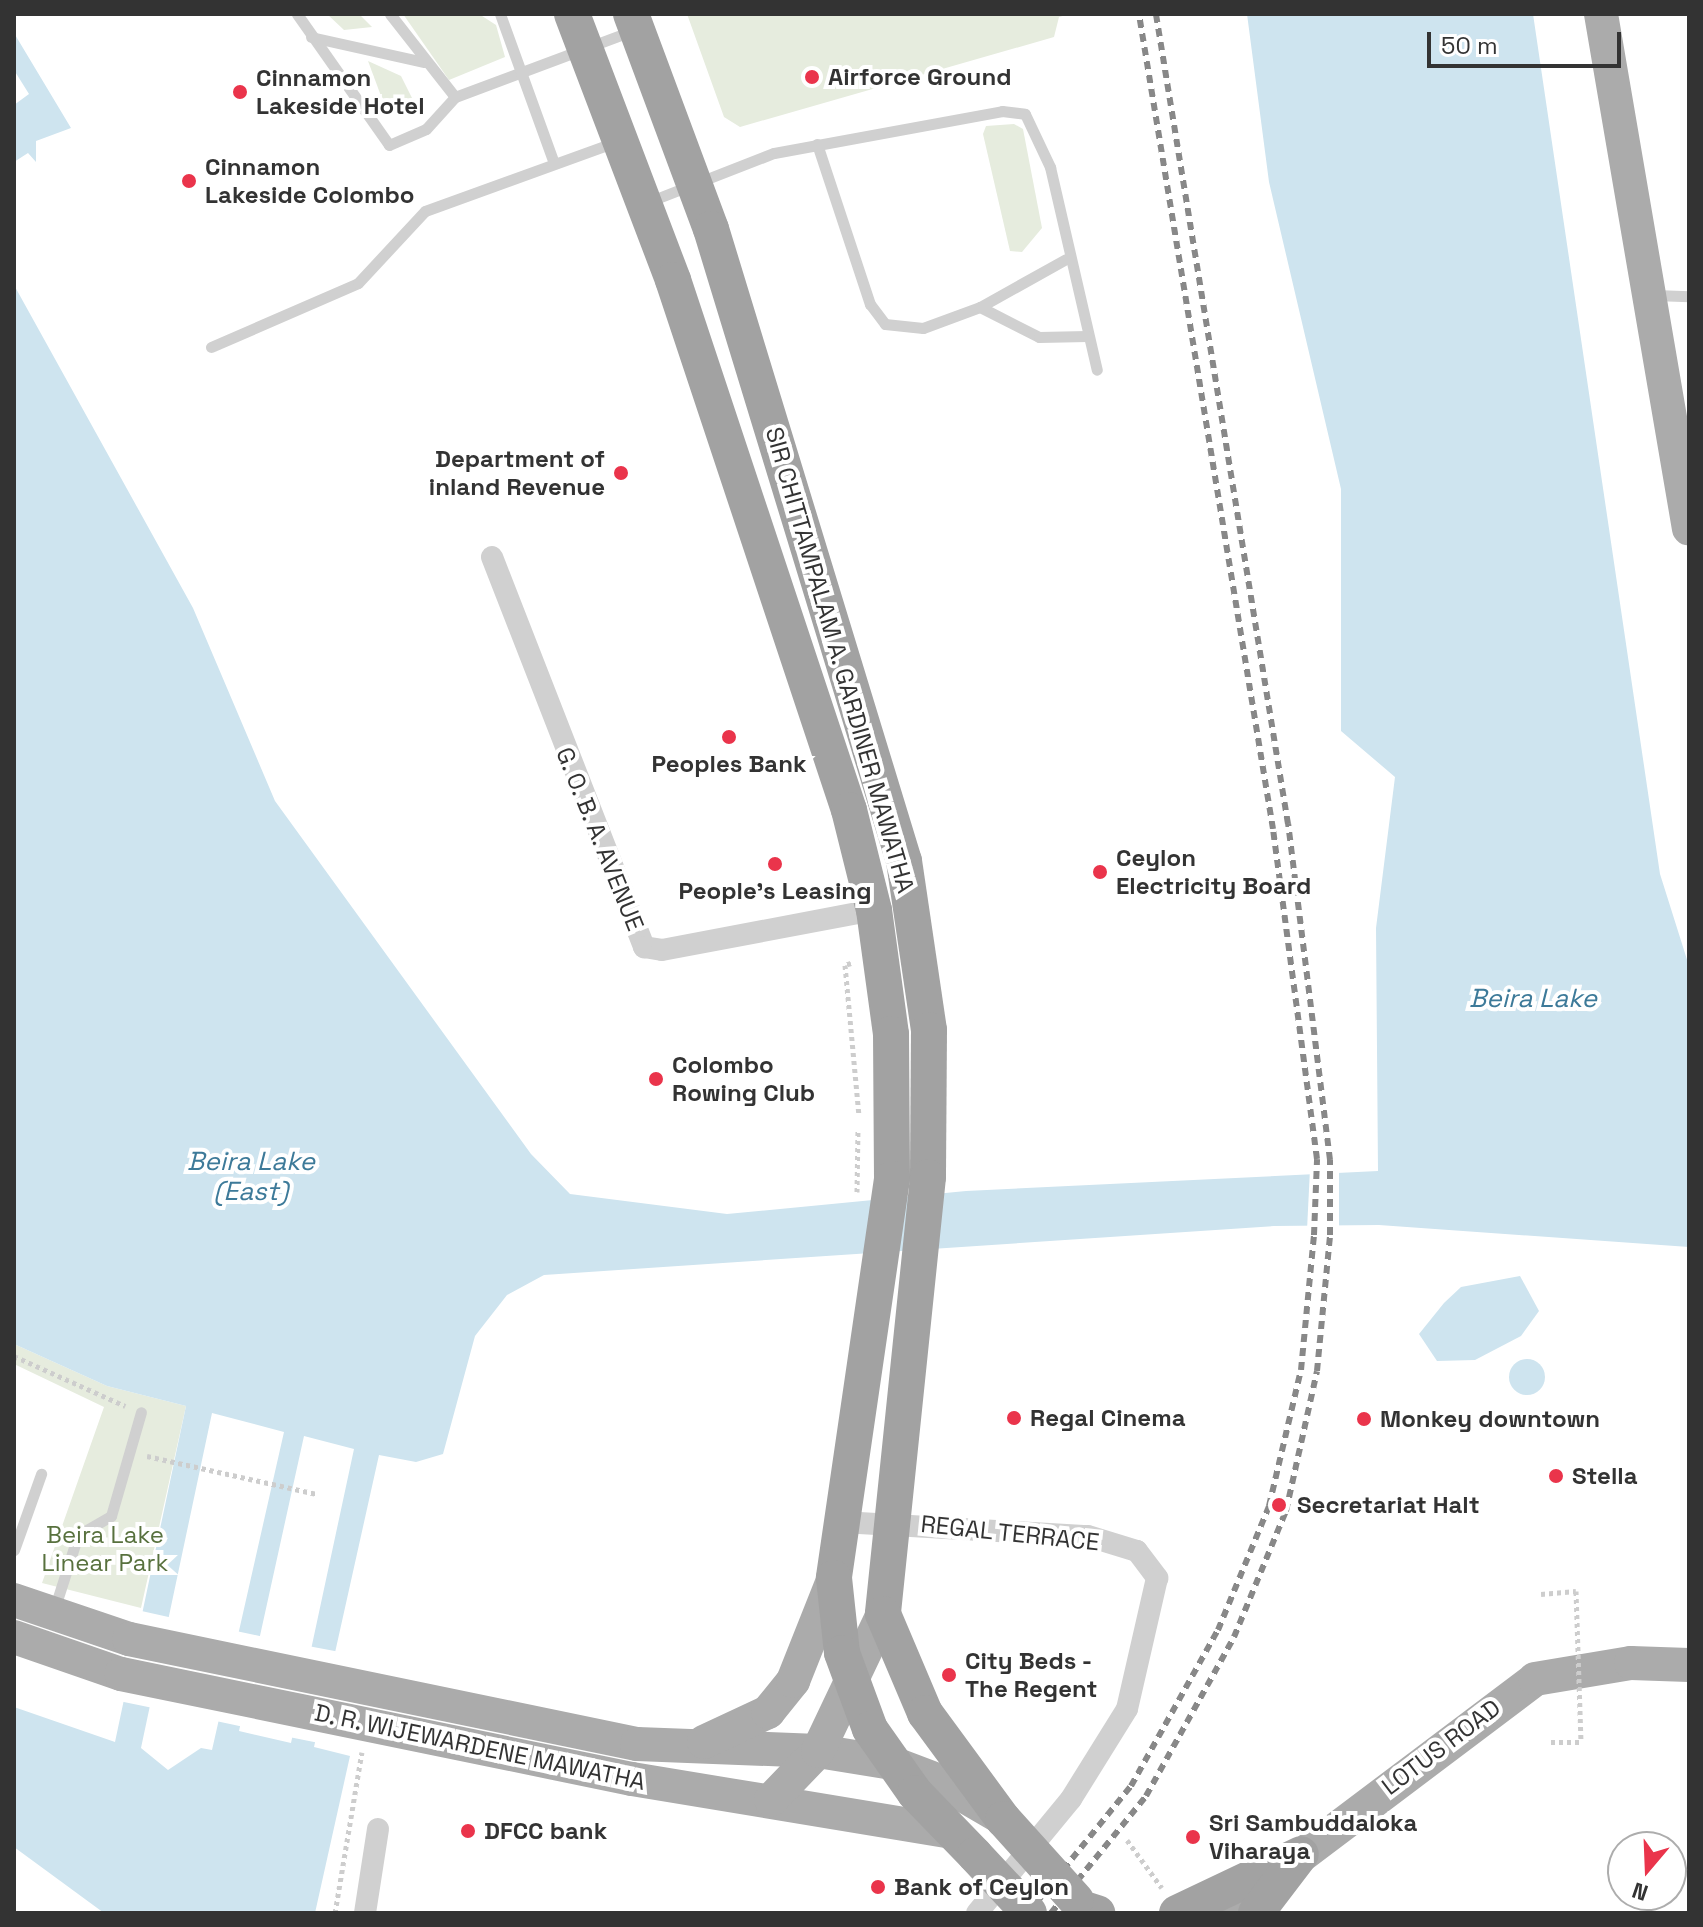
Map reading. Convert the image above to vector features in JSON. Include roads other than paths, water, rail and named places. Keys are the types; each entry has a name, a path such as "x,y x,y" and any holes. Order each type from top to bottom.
{"highway":[{"name":"SIR CHITTAMPALAM A. GARDINER MAWATHA","path":"634,22 694,182 904,861 929,1030 928,1177 923,1264 891,1522 883,1614"},
{"name":"SIR CHITTAMPALAM A. GARDINER MAWATHA","path":"578,30 644,204 849,810 883,954 875,1180 883,1265 834,1578 852,1691"},
{"path":"883,1614 925,1713 1003,1819 1086,1909"},
{"path":"852,1691 892,1763 1029,1913"},
{"path":"1172,1903 1301,1854"},
{"path":"1256,1913 1301,1854"}],"main road":[{"path":"1601,14 1689,529"},
{"path":"684,1747 735,1733 768,1712 793,1681 834,1578"},
{"name":"D. R. WIJEWARDENE MAWATHA","path":"14,1600 129,1639 368,1689 684,1747 818,1751 892,1763 1003,1819"},
{"path":"771,1800 818,1751 852,1691 883,1614"},
{"name":"D. R. WIJEWARDENE MAWATHA","path":"14,1637 121,1674 771,1800 963,1843"},
{"name":"LOTUS ROAD","path":"1225,1913 1535,1679 1631,1663 1689,1665"}],"street":[{"name":"G. O. B. A. AVENUE","path":"492,557 644,947 662,950 874,910"},
{"name":"REGAL TERRACE","path":"842,1522 891,1522 1088,1536 1137,1551 1157,1578 1127,1709 1071,1799 977,1913"},
{"path":"365,1913 378,1829"}],"lane":[{"path":"390,14 424,62 455,97"},
{"path":"500,14 524,70 554,163"},
{"path":"300,16 311,37 389,145 426,129 455,97 524,70 578,30 634,22"},
{"path":"311,37 424,62"},
{"path":"644,204 694,182 817,144 1002,111 1025,114 1050,167 1066,259 1097,370"},
{"path":"211,347 358,283 425,211 620,141"},
{"path":"817,144 870,304 885,324 923,328 980,307 1066,259"},
{"path":"1650,295 1689,296"},
{"path":"980,307 1039,337 1087,336"},
{"path":"53,1614 78,1535 111,1516 141,1412"},
{"path":"14,1550 41,1474"}],"water":[{"path":"1247,14 1533,14 1660,874 1689,966 1689,1247 1379,1225 1274,1226 544,1275 507,1295 475,1336 443,1454 416,1462 379,1455 314,1747 350,1756 315,1913 104,1913 14,1847 14,1707 115,1742 186,1406 107,1386 14,1344 14,285 193,608 275,801 531,1154 570,1194 727,1214 966,1191 1378,1171 1376,928 1395,777 1341,731 1341,489 1269,182","holes":["212,1413 284,1432 212,1750 201,1748 168,1770 141,1748","304,1436 354,1449 291,1743 239,1731"]},
{"path":"14,33 71,128 36,141 36,162 28,153 14,162 14,105 29,94 14,70"},
{"path":"1520,1276 1539,1311 1521,1336 1475,1360 1437,1361 1419,1334 1444,1303 1461,1287"},
{"path":"1527,1359 1540,1364 1545,1377 1540,1390 1527,1395 1514,1390 1509,1377 1514,1364"}],"railway":[{"path":"1028,1913 1131,1786 1218,1630 1269,1506 1301,1370 1314,1235 1317,1159 1273,829 1139,14"},
{"path":"1051,1913 1146,1796 1234,1637 1286,1511 1317,1371 1330,1235 1330,1160 1288,824 1156,14"}],"place":[{"name":"Airforce Ground","path":"812,77"},
{"name":"Cinnamon Lakeside Hotel","path":"240,92"},
{"name":"Cinnamon Lakeside Colombo","path":"189,181"},
{"name":"Department of inland Revenue","path":"621,473"},
{"name":"Peoples Bank","path":"729,737"},
{"name":"People's Leasing","path":"775,864"},
{"name":"Ceylon Electricity Board","path":"1100,872"},
{"name":"Colombo Rowing Club","path":"656,1079"},
{"name":"Regal Cinema","path":"1014,1418"},
{"name":"Monkey downtown","path":"1364,1419"},
{"name":"Stella","path":"1556,1476"},
{"name":"Secretariat Halt","path":"1279,1505"},
{"name":"City Beds - The Regent","path":"949,1675"},
{"name":"DFCC bank","path":"468,1831"},
{"name":"Sri Sambuddaloka Viharaya","path":"1193,1837"},
{"name":"Bank of Ceylon","path":"878,1887"}],"water label":[{"name":"Beira Lake","path":"1533,999"},
{"name":"Beira Lake (East)","path":"251,1177"}],"park label":[{"name":"Beira Lake Linear Park","path":"105,1549"}]}
